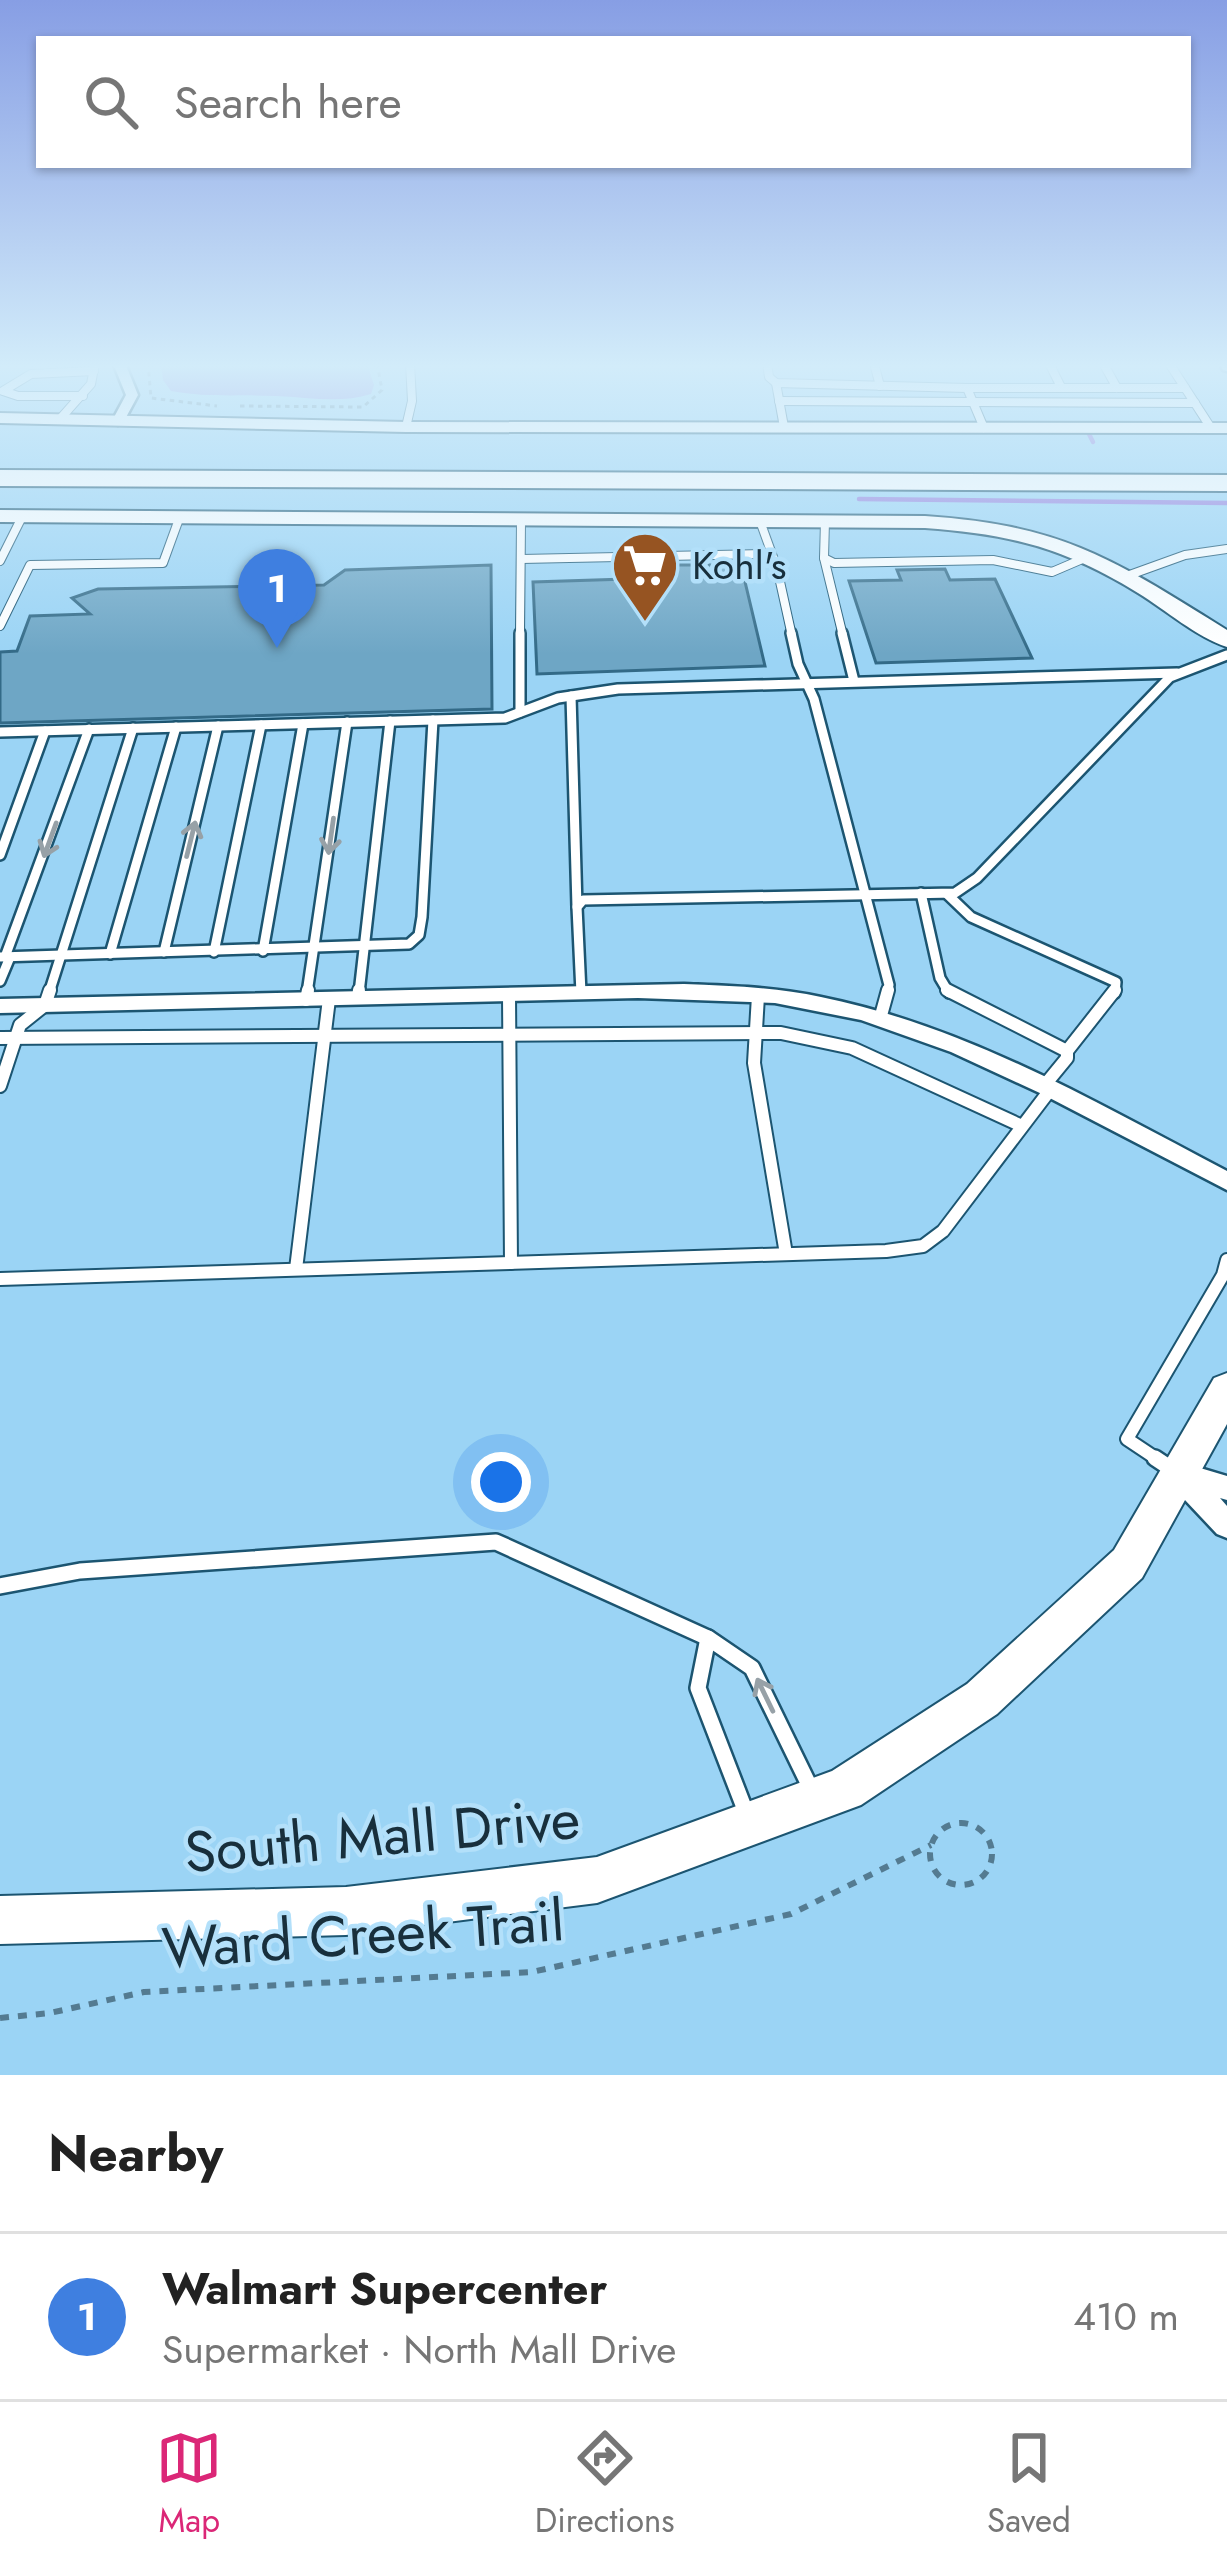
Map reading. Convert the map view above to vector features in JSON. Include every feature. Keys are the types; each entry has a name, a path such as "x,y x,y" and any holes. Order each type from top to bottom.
{"highway":[{"path":"0,478 1227,483"}],"street":[{"path":"11,517 825,521 996,528 1054,542 1087,557 1227,640"},
{"path":"0,1006 581,993 758,996 880,1019 941,1040 1047,1088 1227,1181"},
{"name":"South Mall Drive","path":"0,1920 346,1911 597,1880 845,1789 982,1700 1128,1564 1227,1389"},
{"path":"1179,1474 1227,1488"},
{"path":"1179,1474 1227,1525"}],"lane":[{"path":"0,561 11,517"},
{"path":"0,626 30,565 163,563 179,519"},
{"path":"520,712 521,520"},
{"path":"760,521 889,985 880,1019"},
{"path":"825,521 824,558 854,681"},
{"path":"1124,577 1159,566 1180,552 1227,549"},
{"path":"520,559 770,554"},
{"path":"824,558 834,563 992,560 1052,572 1087,557"},
{"path":"0,732 505,718 571,696 617,689 1177,673 1227,656"},
{"path":"577,907 594,898 863,891 947,894 977,878 1177,673"},
{"path":"571,696 581,993"},
{"path":"5,957 402,948 419,935 433,720"},
{"path":"296,1269 325,1034 312,950 347,722"},
{"path":"358,998 390,722"},
{"path":"263,951 303,724"},
{"path":"214,952 261,725"},
{"path":"164,952 218,726"},
{"path":"110,954 176,727"},
{"path":"0,1086 20,1025 45,1005 133,728"},
{"path":"0,980 89,729"},
{"path":"0,855 45,730"},
{"path":"921,893 940,978 950,995 1067,1052"},
{"path":"0,1279 922,1246 944,1231 1022,1126 1067,1052 1115,995 1116,982 971,917 947,894"},
{"path":"508,995 512,1263"},
{"path":"758,996 754,1063 786,1254"},
{"path":"0,1038 756,1032 852,1048 1022,1126"},
{"path":"1179,1474 1127,1438 1227,1261"},
{"path":"0,1586 80,1571 496,1542 708,1638 752,1668 817,1800"},
{"path":"708,1638 698,1688 750,1824"}],"path":[{"path":"961,1822 971,1826 986,1842 987,1873 974,1885 956,1885 939,1873 931,1845 942,1826 961,1822"},
{"name":"Ward Creek Trail","path":"0,2018 50,2013 144,1992 532,1972 791,1914 931,1845"}],"building":[{"path":"491,565 492,709 0,723 0,652 17,651 30,616 90,614 72,598 98,589 324,585 345,570"},
{"name":"Kohl's","path":"624,565 741,565 765,666 537,674 533,582 626,579"},
{"path":"945,569 950,580 995,579 1032,658 876,663 849,581 901,580 897,570"}],"waterway":[{"path":"859,499 1227,503"}],"place":[{"name":"Kohl's","path":"645,624"},
{"name":"Walmart Supercenter","path":"277,648"}]}
